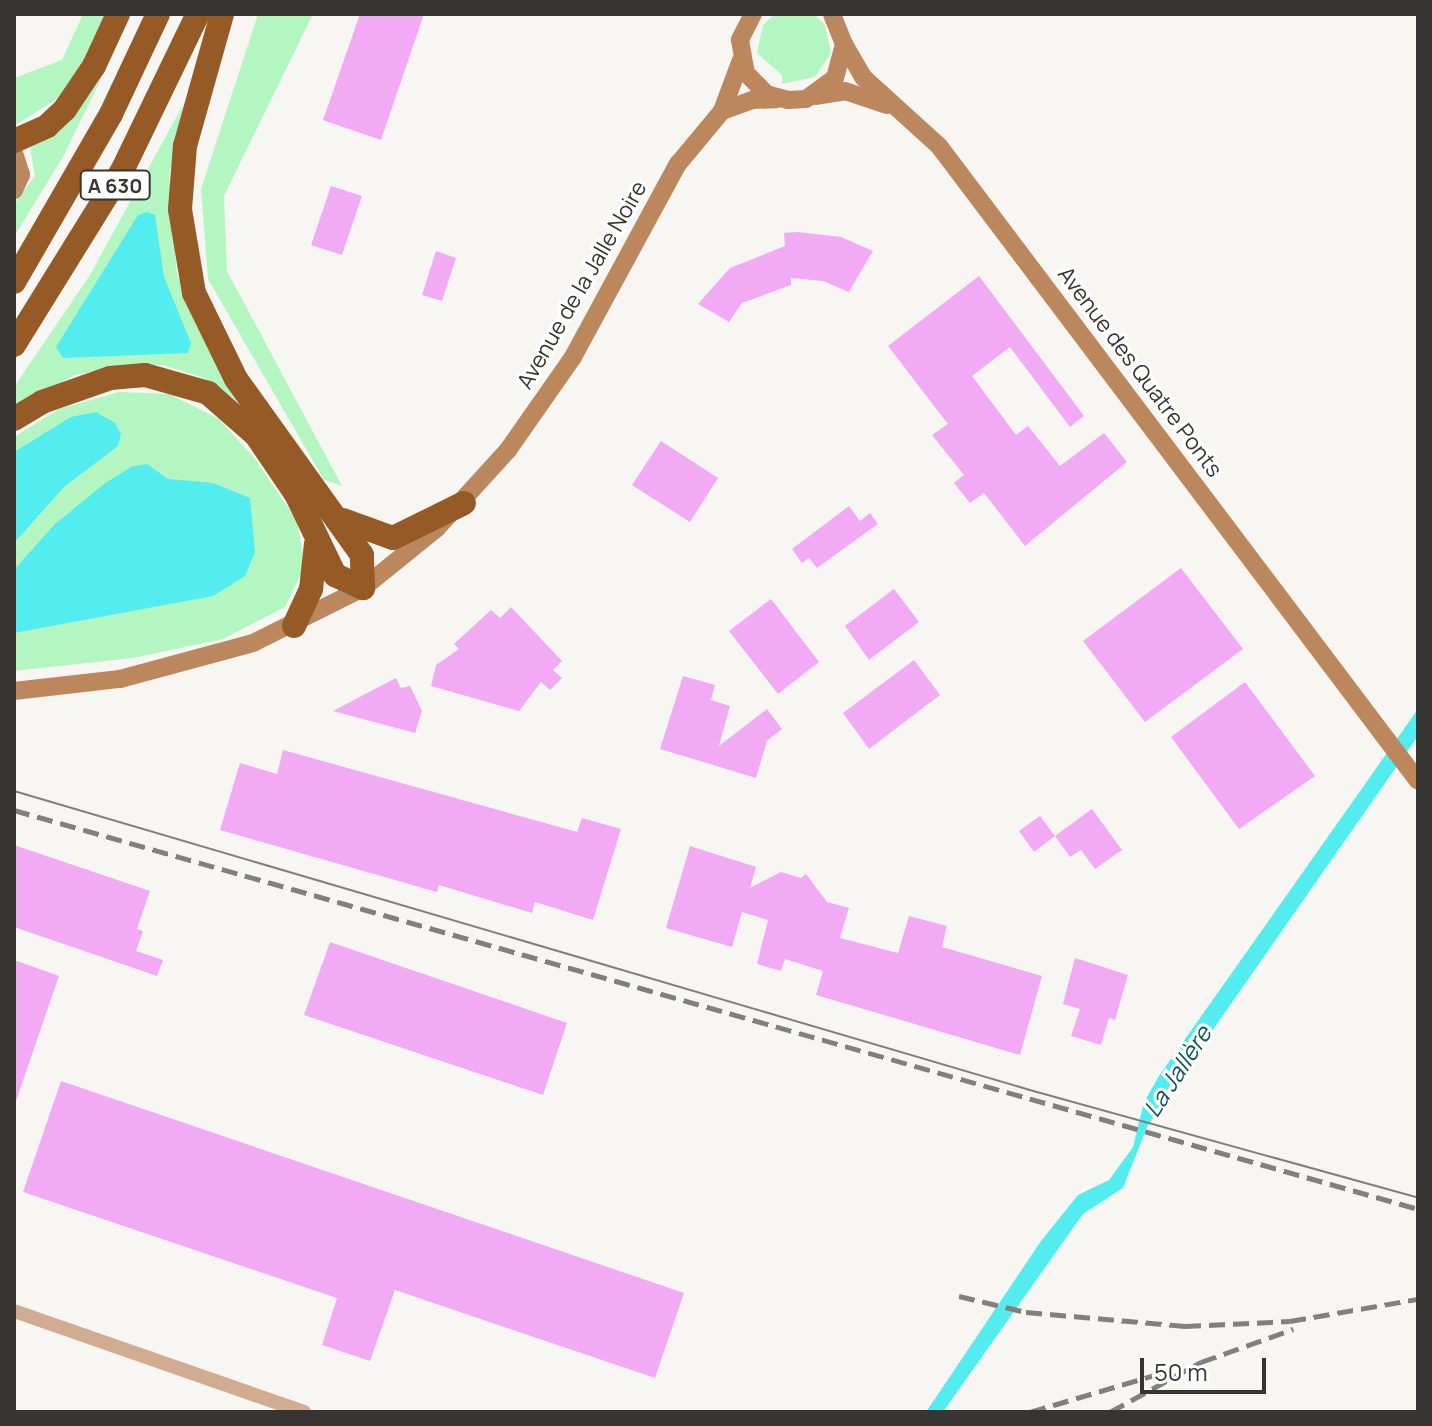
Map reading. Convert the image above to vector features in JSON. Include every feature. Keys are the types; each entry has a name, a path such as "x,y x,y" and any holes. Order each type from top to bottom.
{"highway":[{"path":"14,141 47,126 80,90 118,14"},
{"name":"A 630","path":"14,282 104,126 158,14"},
{"name":"A 630","path":"14,345 122,171 198,14"},
{"path":"14,419 55,396 110,378 177,380 208,393 256,435 296,494 335,575 363,588 362,555 211,336 183,248 180,209 185,146 222,14"},
{"path":"331,513 374,535 393,538 464,503"},
{"path":"294,626 311,589 317,541"}],"main road":[{"path":"722,111 741,60 740,40 753,14"},
{"name":"Avenue des Quatre Ponts","path":"832,14 844,44 864,78 939,146 1418,781"},
{"path":"806,99 835,78 844,44"},
{"path":"741,60 754,85 779,99"},
{"path":"722,111 753,100 806,99 845,91 900,111"},
{"name":"Avenue de la Jalle Noire","path":"14,691 169,669 294,626 363,588 464,503 548,396 678,164 722,111"},
{"path":"14,153 21,175 14,190"}],"street":[{"path":"14,1311 304,1412"}],"green space":[{"path":"83,14 105,14 86,61 62,96 14,126 14,78 62,60"},
{"path":"258,14 313,14 224,196 227,271 342,486 324,480 208,279 201,189"},
{"path":"775,14 814,14 825,25 831,53 815,77 782,84 782,75 757,53 763,25"},
{"path":"101,79 64,155 14,237 14,204 35,176 30,147 74,115"},
{"path":"183,105 169,176 177,273 195,322 241,404 204,378 163,365 122,366 75,375 14,408 14,387 90,275"},
{"path":"119,392 169,394 219,419 256,460 297,521 305,566 285,607 223,639 133,658 14,671 14,437 59,409"}],"water":[{"path":"147,212 155,215 164,277 191,343 188,353 63,358 56,347 138,215"},
{"path":"96,412 115,423 121,434 118,446 65,486 14,543 14,452 71,417"},
{"path":"147,464 168,479 213,483 250,498 255,552 245,576 213,596 14,633 14,570 54,525 104,484 131,467"},
{"name":"La Jallère","path":"1418,709 1418,736 1148,1125 1123,1188 1083,1214 943,1412 926,1412 1041,1241 1078,1195 1109,1180 1133,1147 1144,1102 1159,1076"}],"building":[{"path":"360,14 424,14 381,140 323,120"},
{"path":"331,186 362,196 342,255 311,245"},
{"path":"784,233 841,237 873,251 849,292 823,281 791,278 791,285 742,303 729,322 698,304 730,268 785,246"},
{"path":"436,251 456,258 442,301 422,295"},
{"path":"979,276 1084,416 1070,427 1010,347 972,376 1016,435 1028,426 1060,466 1104,433 1127,462 1025,546 984,493 970,503 954,483 964,475 932,435 948,424 888,346"},
{"path":"661,441 718,478 690,522 632,485"},
{"path":"849,506 860,521 870,513 878,524 817,568 809,558 802,563 792,549"},
{"path":"1181,568 1243,649 1145,722 1083,641"},
{"path":"894,589 919,622 869,660 845,626"},
{"path":"771,599 819,662 778,694 729,631"},
{"path":"511,607 562,661 553,670 562,678 550,690 541,682 519,711 431,686 436,665 459,649 454,644 491,610 500,618"},
{"path":"914,660 940,695 869,749 843,713"},
{"path":"683,676 715,685 711,700 730,706 719,746 767,709 782,729 767,741 756,778 660,749"},
{"path":"396,678 401,688 410,686 422,711 415,733 333,711"},
{"path":"1245,682 1315,776 1239,829 1171,737"},
{"path":"283,750 577,832 582,818 621,829 593,920 535,902 532,913 439,885 437,892 220,830 240,763 277,774"},
{"path":"1092,809 1122,850 1095,869 1081,850 1070,857 1055,836"},
{"path":"1040,816 1055,836 1034,852 1019,831"},
{"path":"14,845 150,891 137,929 143,931 136,951 163,960 157,976 14,927"},
{"path":"690,846 756,867 750,888 781,872 801,878 806,874 827,902 849,908 840,938 898,953 909,916 947,926 942,947 1042,976 1020,1055 816,995 823,971 785,959 781,971 757,964 768,920 742,912 732,947 666,928"},
{"path":"330,942 567,1023 543,1095 304,1015"},
{"path":"1075,958 1128,975 1115,1020 1109,1018 1101,1045 1071,1036 1080,1009 1063,1004"},
{"path":"14,960 59,976 16,1101 14,1100"},
{"path":"61,1081 684,1293 655,1378 395,1290 370,1361 322,1345 337,1298 23,1192"}],"tram line":[{"path":"14,791 1037,1092 1418,1198"}],"railway":[{"path":"14,810 1418,1209"},
{"path":"959,1296 1026,1312 1185,1326 1290,1321 1418,1299"},
{"path":"1110,1412 1201,1362 1293,1329"},
{"path":"1030,1412 1165,1372"}]}
